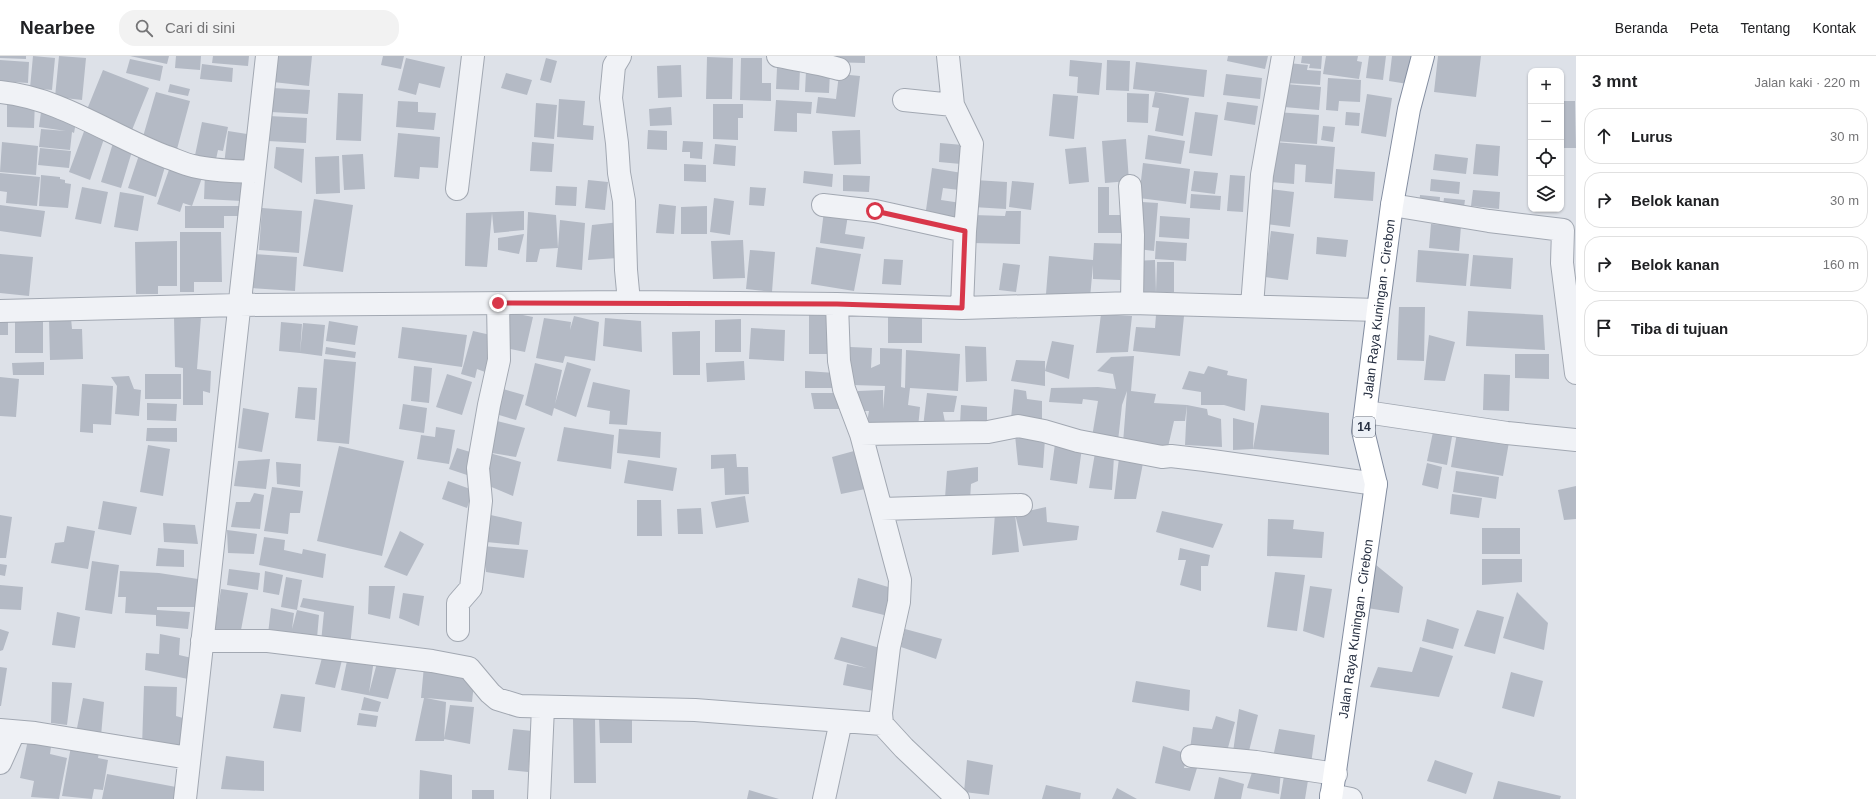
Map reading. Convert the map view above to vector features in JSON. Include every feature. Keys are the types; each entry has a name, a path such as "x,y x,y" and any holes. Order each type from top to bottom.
{"highway":[{"name":"Jalan Raya Kuningan - Cirebon","path":"1338,798 1336,774 1376,484 1363,431 1392,205 1409,109 1423,56"}],"street":[{"path":"185,799 267,56"},
{"path":"457,189 473,56"},
{"path":"620,56 614,66 611,98 617,143 619,174 624,201 626,270 629,302"},
{"path":"948,56 953,105 972,144 965,231 962,308"},
{"path":"1252,306 1262,175 1283,56"},
{"path":"786,57 799,61 815,62 839,69"},
{"path":"0,92 22,94 60,107 117,135 192,166 222,171 254,172"},
{"path":"904,100 953,105"},
{"path":"1130,186 1133,235 1132,303"},
{"path":"824,205 875,211 965,231"},
{"path":"1392,205 1489,221 1563,230 1562,263 1576,373"},
{"path":"0,311 239,305 629,302 837,304 962,308 1132,303 1378,310"},
{"path":"458,630 458,603 471,588 481,501 478,468 488,405 499,360 498,303"},
{"path":"837,304 839,361 844,389 861,434 900,580 899,602 889,647 881,713 882,724 904,748 958,799"},
{"path":"1366,412 1507,433 1576,440"},
{"path":"861,434 988,432 1018,426 1044,431 1078,441 1162,457 1171,456 1205,460 1376,484"},
{"path":"881,509 1021,505"},
{"path":"202,641 268,641 432,661 470,668 490,693 497,699 520,706 695,710 882,724"},
{"path":"539,799 543,707"},
{"path":"824,799 841,721"},
{"path":"0,763 7,731 35,733 189,758"},
{"path":"1192,756 1256,762 1336,774"}],"building":[{"path":"0,56 26,56 26,59 0,58"},
{"path":"33,56 55,58 52,90 30,88"},
{"path":"59,56 86,58 82,100 55,97"},
{"path":"130,56 169,56 167,64"},
{"path":"176,56 201,56 200,70 175,68"},
{"path":"213,56 249,56 248,66 212,63"},
{"path":"276,56 312,56 309,86 273,82"},
{"path":"383,56 404,56 401,69 381,65"},
{"path":"828,56 865,56 865,63 827,62"},
{"path":"1228,56 1268,56 1265,69 1227,61"},
{"path":"1302,56 1322,56 1321,69 1309,68 1310,64 1301,63"},
{"path":"1326,56 1358,56 1357,61 1362,62 1359,79 1323,74"},
{"path":"1369,56 1386,56 1383,80 1366,78"},
{"path":"1392,56 1418,56 1414,85 1389,81"},
{"path":"1438,56 1481,56 1476,97 1434,92"},
{"path":"707,57 733,58 732,99 706,99"},
{"path":"406,58 445,67 440,88 419,83 416,95 398,90"},
{"path":"546,58 557,61 551,83 540,80"},
{"path":"741,58 762,58 762,83 771,83 771,101 740,100"},
{"path":"130,59 163,66 160,81 126,73"},
{"path":"0,60 29,62 28,83 0,81"},
{"path":"1070,60 1102,63 1099,95 1077,93 1078,77 1069,76"},
{"path":"1107,60 1130,61 1129,91 1106,90"},
{"path":"1136,62 1207,70 1204,97 1133,89"},
{"path":"1288,63 1308,65 1307,70 1321,71 1320,85 1286,83"},
{"path":"202,64 233,68 232,82 200,79"},
{"path":"681,65 682,97 658,98 657,66"},
{"path":"777,68 800,69 799,90 776,89"},
{"path":"103,70 149,88 132,130 86,112"},
{"path":"806,71 830,72 829,93 805,92"},
{"path":"506,73 532,80 527,95 501,88"},
{"path":"839,74 860,76 855,117 816,113 818,97 836,99"},
{"path":"1226,74 1262,78 1260,99 1223,95"},
{"path":"1328,78 1361,80 1360,102 1339,101 1338,111 1326,110"},
{"path":"170,84 190,89 188,96 168,92"},
{"path":"1285,84 1321,87 1319,110 1284,107"},
{"path":"272,88 310,90 308,114 271,112"},
{"path":"156,92 190,101 177,149 142,140"},
{"path":"1155,92 1189,98 1183,136 1155,131 1159,108 1152,107"},
{"path":"338,93 363,94 361,141 336,140"},
{"path":"1127,93 1149,94 1148,123 1127,122"},
{"path":"1053,94 1078,96 1074,139 1049,136"},
{"path":"1367,94 1392,98 1386,137 1361,133"},
{"path":"7,99 35,100 34,128 7,127"},
{"path":"559,99 585,101 583,125 594,126 593,140 557,137"},
{"path":"776,100 812,102 811,114 797,113 797,132 774,131"},
{"path":"398,101 418,102 418,112 436,113 434,130 396,127"},
{"path":"1564,101 1575,101 1576,148 1564,148"},
{"path":"1227,102 1258,106 1255,125 1224,120"},
{"path":"536,103 557,105 554,139 534,137"},
{"path":"713,104 743,104 743,118 738,118 738,140 713,139"},
{"path":"671,107 672,125 650,126 649,109"},
{"path":"41,112 77,117 74,133 72,132 70,150 39,147 41,129 66,131 39,127"},
{"path":"1195,112 1218,115 1212,156 1189,153"},
{"path":"1276,112 1319,115 1317,144 1274,141"},
{"path":"1346,112 1360,113 1359,126 1345,125"},
{"path":"269,116 307,118 306,143 268,141"},
{"path":"202,122 228,127 223,151 218,150 215,164 194,160"},
{"path":"86,126 106,133 90,180 69,172"},
{"path":"1323,126 1335,127 1333,142 1321,140"},
{"path":"648,130 667,131 667,150 647,149"},
{"path":"860,130 861,164 834,165 832,131"},
{"path":"228,131 247,134 244,167 224,165"},
{"path":"398,133 440,137 438,168 420,167 419,179 394,177"},
{"path":"1148,135 1185,141 1181,164 1145,159"},
{"path":"1126,139 1129,181 1105,183 1102,141"},
{"path":"683,141 703,142 702,159 690,158 690,152 682,152"},
{"path":"2,142 38,146 36,175 0,172"},
{"path":"532,142 554,144 552,172 530,171"},
{"path":"1274,142 1335,147 1332,184 1305,182 1306,165 1295,164 1294,184 1271,182"},
{"path":"113,143 133,148 121,188 101,182"},
{"path":"940,143 963,145 961,164 939,162"},
{"path":"715,144 736,146 735,166 713,164"},
{"path":"1476,144 1500,146 1498,176 1473,174"},
{"path":"276,147 304,149 302,183 274,168"},
{"path":"1086,147 1089,182 1069,184 1065,149"},
{"path":"40,148 71,151 69,168 38,165"},
{"path":"140,152 167,160 156,197 128,188"},
{"path":"363,154 365,189 344,190 342,155"},
{"path":"1435,154 1468,158 1466,174 1433,170"},
{"path":"339,156 340,193 316,194 315,157"},
{"path":"1143,163 1190,169 1186,204 1139,198"},
{"path":"171,164 203,175 192,206 183,203 180,212 157,204"},
{"path":"684,164 706,165 706,182 684,181"},
{"path":"932,168 962,173 959,190 943,188 941,200 961,203 959,222 925,217"},
{"path":"1336,169 1375,172 1373,201 1334,198"},
{"path":"804,171 833,174 832,187 803,183"},
{"path":"1194,171 1218,173 1215,194 1191,191"},
{"path":"0,173 40,177 37,206 6,203 7,192 0,191"},
{"path":"205,173 243,175 242,201 204,199"},
{"path":"41,175 60,177 60,179 65,180 65,183 71,184 68,208 39,206"},
{"path":"843,175 870,176 869,192 843,191"},
{"path":"1230,175 1245,176 1243,212 1227,211"},
{"path":"1431,179 1460,182 1459,194 1430,191"},
{"path":"588,180 608,182 605,210 585,208"},
{"path":"975,180 1007,182 1006,209 973,207"},
{"path":"1012,181 1034,183 1031,210 1009,207"},
{"path":"556,186 577,187 576,206 555,205"},
{"path":"82,187 108,192 101,224 75,219"},
{"path":"750,187 766,188 764,206 749,205"},
{"path":"1098,187 1109,187 1109,215 1129,215 1129,233 1098,233"},
{"path":"1269,189 1294,192 1290,227 1266,224"},
{"path":"1473,190 1500,192 1499,209 1471,206"},
{"path":"120,192 144,196 138,231 114,227"},
{"path":"1191,194 1221,196 1220,210 1190,208"},
{"path":"1420,195 1440,197 1439,210 1419,208"},
{"path":"714,198 734,201 730,235 710,232"},
{"path":"1444,198 1465,200 1463,214 1442,212"},
{"path":"314,199 353,205 343,272 303,266"},
{"path":"1142,202 1158,203 1154,251 1138,249"},
{"path":"659,204 676,206 674,234 656,233"},
{"path":"0,205 45,211 41,237 0,231"},
{"path":"185,206 242,206 242,216 224,216 224,228 185,228"},
{"path":"707,206 707,234 681,234 681,207"},
{"path":"262,208 302,211 299,253 259,250"},
{"path":"524,211 524,230 494,233 492,213 487,267 465,266 466,213"},
{"path":"824,211 848,215 845,234 865,237 863,249 820,243"},
{"path":"1006,211 1021,211 1020,244 972,243 973,215 1005,216"},
{"path":"528,212 556,215 558,248 540,249 537,262 526,262"},
{"path":"1160,216 1190,218 1189,239 1159,237"},
{"path":"560,220 585,223 582,270 556,267"},
{"path":"620,222 618,258 588,260 592,225"},
{"path":"1431,224 1461,226 1459,251 1429,248"},
{"path":"1271,231 1294,234 1288,280 1265,277"},
{"path":"180,232 221,232 222,282 194,282 194,292 180,292"},
{"path":"524,234 519,254 498,250 498,238"},
{"path":"1317,237 1348,240 1346,257 1316,254"},
{"path":"743,240 745,278 713,279 711,241"},
{"path":"177,241 177,286 158,286 158,294 136,294 135,242"},
{"path":"1156,241 1187,243 1186,261 1155,259"},
{"path":"1094,243 1131,244 1130,254 1121,253 1120,280 1093,279 1093,265 1090,298 1046,294 1049,256 1093,260"},
{"path":"816,247 861,254 854,291 811,284"},
{"path":"750,250 775,252 772,292 746,289"},
{"path":"1418,250 1469,254 1466,286 1416,282"},
{"path":"0,254 33,257 29,296 0,293"},
{"path":"253,254 297,257 295,291 251,288"},
{"path":"1473,255 1513,258 1511,289 1470,286"},
{"path":"884,259 903,260 901,285 882,284"},
{"path":"1155,260 1156,293 1134,294 1133,261"},
{"path":"1157,262 1174,262 1174,292 1156,292"},
{"path":"1003,263 1020,265 1016,292 999,290"},
{"path":"1399,307 1425,307 1424,361 1397,360"},
{"path":"1468,311 1543,315 1545,350 1466,346"},
{"path":"508,312 533,317 525,352 500,347"},
{"path":"888,313 922,313 922,343 888,343"},
{"path":"1101,314 1132,316 1128,352 1096,353"},
{"path":"809,315 833,316 832,354 809,354"},
{"path":"1156,315 1184,316 1180,356 1133,351 1136,327 1155,328"},
{"path":"574,316 599,322 595,361 565,356 563,363 536,358 544,318 571,322 570,330"},
{"path":"174,317 201,317 197,369 211,371 210,393 203,391 203,405 183,405 183,368 175,367"},
{"path":"71,318 72,329 82,329 83,359 50,360 49,319"},
{"path":"605,318 641,321 642,352 603,346"},
{"path":"15,319 43,319 43,353 15,353"},
{"path":"741,319 741,352 715,352 715,320"},
{"path":"0,320 8,321 8,335 0,335"},
{"path":"329,321 358,326 355,345 326,341"},
{"path":"281,322 302,324 300,353 279,351"},
{"path":"303,323 325,325 322,356 300,353"},
{"path":"402,327 467,335 462,367 398,358"},
{"path":"751,328 785,330 784,361 749,359"},
{"path":"473,331 495,336 485,372 477,369 475,378 461,374"},
{"path":"700,331 700,375 673,375 672,332"},
{"path":"1429,335 1455,342 1445,381 1424,380"},
{"path":"1052,341 1074,345 1069,379 1045,371"},
{"path":"965,346 986,347 987,381 966,382"},
{"path":"326,347 356,352 355,358 325,354"},
{"path":"850,347 872,348 871,368 880,364 880,348 902,349 901,387 905,388 906,350 960,354 958,391 910,388 908,405 920,407 918,428 866,427 869,411 857,411 858,391 883,390 883,409 885,386 852,385"},
{"path":"1515,354 1549,354 1549,379 1515,378"},
{"path":"1134,356 1131,391 1156,394 1154,403 1187,405 1185,421 1174,421 1168,447 1123,443 1127,391 1122,405 1118,441 1092,437 1098,401 1083,399 1082,404 1049,402 1051,388 1098,387 1116,389 1113,374 1097,371 1111,357"},
{"path":"324,359 356,362 349,444 317,441"},
{"path":"1016,360 1045,361 1045,386 1011,381"},
{"path":"744,361 745,380 707,382 706,363"},
{"path":"44,362 44,375 13,375 12,363"},
{"path":"567,362 591,369 576,417 554,408 552,416 525,405 535,363 562,370 555,404"},
{"path":"414,366 432,368 429,403 411,401"},
{"path":"1208,366 1228,371 1227,375 1247,379 1245,411 1224,405 1201,405 1201,392 1182,389 1189,371 1204,374"},
{"path":"805,371 836,373 836,388 805,388"},
{"path":"145,374 181,374 181,399 145,399"},
{"path":"447,374 472,382 462,415 436,407"},
{"path":"1484,374 1510,375 1509,411 1483,410"},
{"path":"129,376 134,389 141,390 139,416 115,414 117,386 111,377"},
{"path":"0,377 19,379 16,417 0,416"},
{"path":"593,382 630,390 627,425 609,424 610,411 587,407"},
{"path":"82,384 113,386 111,425 93,424 93,433 80,432"},
{"path":"298,387 317,388 315,420 295,418"},
{"path":"496,387 524,395 516,420 489,412"},
{"path":"1014,389 1026,391 1027,399 1042,401 1042,423 1011,418"},
{"path":"811,393 840,393 842,409 814,409"},
{"path":"927,393 957,396 954,412 943,412 946,427 923,427"},
{"path":"147,403 177,404 176,421 147,420"},
{"path":"403,404 427,408 424,433 399,429"},
{"path":"961,405 987,407 987,425 960,424"},
{"path":"1187,405 1207,409 1208,415 1221,419 1222,447 1185,445"},
{"path":"1261,405 1329,413 1329,455 1253,449"},
{"path":"243,408 269,413 262,452 238,448"},
{"path":"1233,418 1254,423 1253,449 1233,450"},
{"path":"497,421 525,428 516,457 486,452"},
{"path":"436,427 455,430 449,464 417,459 421,435 435,437"},
{"path":"564,427 614,435 611,469 557,461"},
{"path":"1434,427 1453,431 1447,465 1427,461"},
{"path":"147,428 177,428 177,442 146,441"},
{"path":"619,429 661,432 660,458 617,453"},
{"path":"1457,433 1509,442 1503,476 1451,467"},
{"path":"1015,435 1045,439 1043,468 1018,465"},
{"path":"1055,444 1082,448 1077,484 1050,480"},
{"path":"148,445 170,449 163,496 140,492"},
{"path":"339,446 404,461 382,556 317,541"},
{"path":"457,448 477,454 470,476 449,469"},
{"path":"854,451 860,475 868,474 870,488 841,494 832,457"},
{"path":"486,452 521,462 513,496 482,483"},
{"path":"1095,453 1114,456 1112,490 1089,488"},
{"path":"736,454 737,467 748,467 749,494 725,495 724,468 711,469 711,455"},
{"path":"1119,458 1143,463 1136,499 1114,499"},
{"path":"270,459 266,489 234,486 238,461"},
{"path":"628,460 677,468 673,491 624,483"},
{"path":"276,462 301,464 300,487 277,484"},
{"path":"1427,463 1442,467 1438,489 1422,485"},
{"path":"978,467 978,481 971,484 970,500 945,498 947,471"},
{"path":"1456,471 1499,477 1496,499 1453,492"},
{"path":"448,481 473,490 467,508 442,499"},
{"path":"1576,486 1576,519 1564,520 1558,490"},
{"path":"272,487 303,491 300,513 290,513 288,534 264,531"},
{"path":"254,493 264,495 260,529 231,527 236,502 250,502"},
{"path":"1452,494 1482,498 1479,518 1450,514"},
{"path":"745,496 749,522 716,528 711,502"},
{"path":"637,500 661,500 662,536 637,536"},
{"path":"103,501 137,507 131,535 98,529"},
{"path":"1046,507 1047,522 1079,526 1077,540 1023,546 1015,514"},
{"path":"701,508 703,534 678,534 677,509"},
{"path":"1162,511 1223,524 1213,548 1156,532"},
{"path":"995,513 1015,514 1019,552 992,555"},
{"path":"486,514 522,522 519,545 486,542"},
{"path":"0,515 12,517 6,558 0,558"},
{"path":"1268,519 1294,520 1293,529 1324,532 1322,558 1267,556"},
{"path":"163,523 195,525 198,544 164,542"},
{"path":"67,526 95,531 88,569 51,563 55,543 64,542"},
{"path":"1482,528 1520,528 1520,554 1482,554"},
{"path":"227,530 257,534 254,554 228,553"},
{"path":"400,531 424,544 407,576 384,567"},
{"path":"264,537 285,540 284,550 302,554 303,549 326,554 323,578 259,565"},
{"path":"483,546 528,550 524,578 486,572"},
{"path":"158,548 184,550 184,567 156,566"},
{"path":"1180,548 1210,555 1208,566 1201,566 1201,591 1180,585 1186,560 1178,560"},
{"path":"1482,559 1522,559 1522,582 1482,585"},
{"path":"92,561 119,565 112,614 85,610"},
{"path":"0,564 7,565 5,576 0,575"},
{"path":"1376,565 1403,587 1399,613 1367,608 1371,577"},
{"path":"229,569 260,573 258,590 227,585"},
{"path":"120,571 159,573 198,579 196,607 157,607 157,610 190,612 188,629 156,626 156,615 125,613 126,597 118,597"},
{"path":"265,571 283,575 279,595 263,592"},
{"path":"1275,572 1305,575 1297,631 1267,627"},
{"path":"286,577 302,580 297,610 281,607"},
{"path":"858,578 895,589 888,616 852,607"},
{"path":"0,585 23,587 21,610 0,609"},
{"path":"369,586 395,586 390,619 368,614"},
{"path":"1310,586 1332,589 1324,638 1303,631"},
{"path":"221,589 248,593 241,630 215,629"},
{"path":"1517,592 1548,623 1544,650 1503,638"},
{"path":"403,593 424,596 419,626 399,618"},
{"path":"303,598 354,606 350,647 321,642 324,612 300,607"},
{"path":"271,608 294,613 292,629 297,610 319,615 317,638 268,634"},
{"path":"1477,610 1504,617 1495,654 1464,646"},
{"path":"57,612 80,617 75,648 52,645"},
{"path":"1427,619 1459,629 1453,649 1422,641"},
{"path":"0,629 9,632 3,650 0,651"},
{"path":"905,629 942,639 936,659 901,647"},
{"path":"160,634 180,638 179,655 192,658 188,679 145,670 146,653 159,654"},
{"path":"841,637 880,648 874,691 843,685 847,664 867,668 834,659"},
{"path":"1420,647 1453,656 1439,697 1370,687 1378,667 1412,672"},
{"path":"323,654 343,656 335,688 315,684"},
{"path":"348,656 374,660 369,693 378,659 398,663 388,699 341,690"},
{"path":"424,666 475,674 472,702 426,698 446,702 444,741 415,741 424,698 421,698"},
{"path":"0,667 7,668 1,706 0,706"},
{"path":"1511,672 1543,681 1534,717 1502,708"},
{"path":"1136,681 1190,690 1189,711 1132,702"},
{"path":"52,682 72,683 67,725 51,723"},
{"path":"144,686 177,687 176,716 183,718 182,748 142,747"},
{"path":"281,694 305,697 301,732 273,728"},
{"path":"364,697 381,702 378,712 361,710"},
{"path":"83,698 104,702 101,736 76,733"},
{"path":"450,705 474,707 470,744 444,739"},
{"path":"1239,709 1258,715 1248,755 1233,752"},
{"path":"359,713 378,716 376,727 357,725"},
{"path":"1216,716 1235,722 1226,755 1190,749 1193,727 1212,729"},
{"path":"599,718 632,718 632,743 600,743"},
{"path":"573,719 595,719 596,783 574,783"},
{"path":"513,729 532,731 528,772 508,770"},
{"path":"1279,729 1315,735 1311,764 1273,757"},
{"path":"29,735 52,740 50,754 67,758 59,799 31,797 34,781 20,778"},
{"path":"72,741 100,746 98,758 108,760 103,790 94,789 92,799 62,796"},
{"path":"1163,746 1188,754 1184,768 1197,768 1190,791 1155,783"},
{"path":"226,756 264,761 264,791 221,789"},
{"path":"967,760 993,765 989,795 964,792"},
{"path":"1435,760 1473,773 1466,794 1427,781"},
{"path":"1254,766 1281,770 1279,794 1247,788"},
{"path":"420,770 452,775 452,799 419,799"},
{"path":"1285,770 1309,774 1305,799 1280,799"},
{"path":"107,774 176,787 174,799 102,799"},
{"path":"1219,777 1244,784 1241,799 1214,799"},
{"path":"1498,781 1561,796 1560,799 1493,799"},
{"path":"1046,785 1081,793 1080,799 1042,799"},
{"path":"1117,788 1137,799 1112,799"},
{"path":"472,790 494,790 494,799 472,799"},
{"path":"749,790 779,799 747,799"}],"route":[{"path":"498,303 629,302 837,304 962,308 965,231 928,224 918,220 890,216 875,211"}]}
